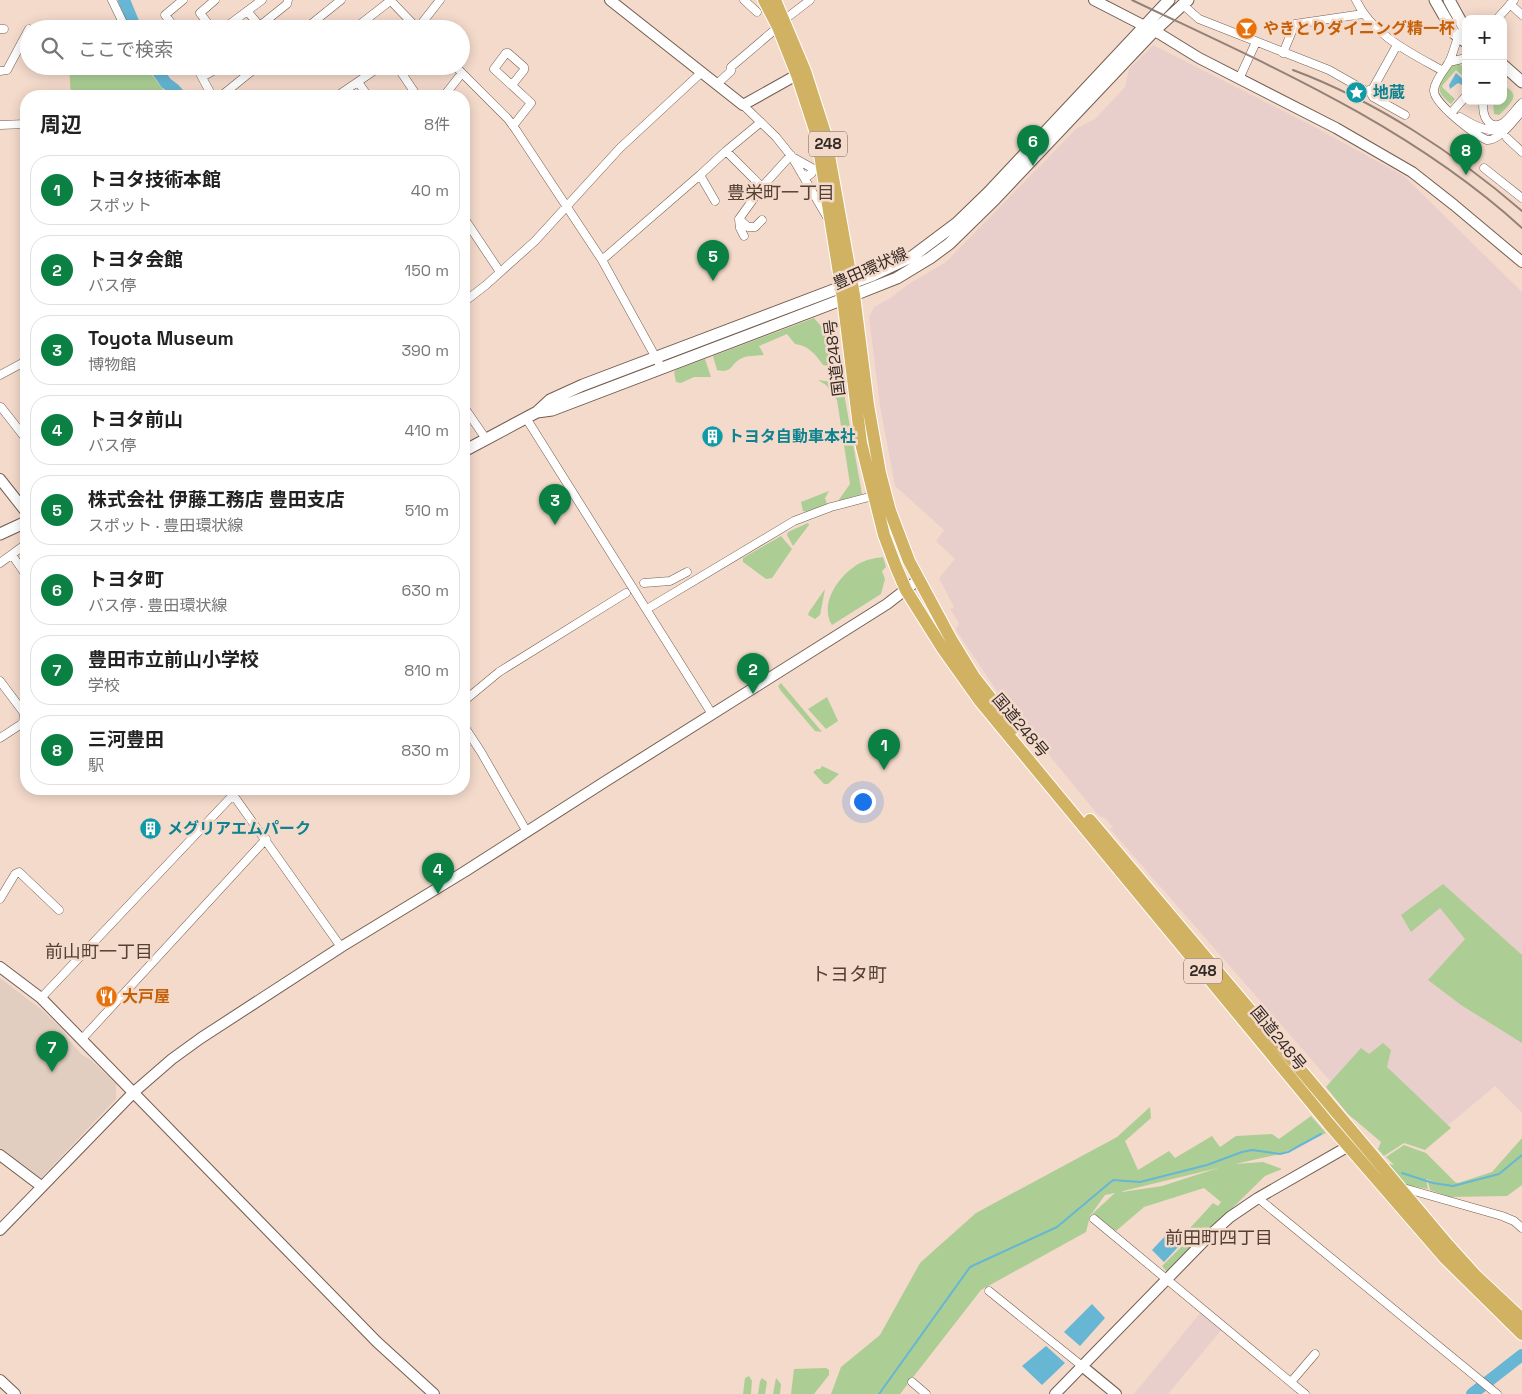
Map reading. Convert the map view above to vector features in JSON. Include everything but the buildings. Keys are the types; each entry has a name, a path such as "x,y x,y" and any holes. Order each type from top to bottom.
{"highway":[{"name":"国道248号","path":"764,0 781,23"},
{"name":"国道248号","path":"775,0 781,23 825,133 848,290 880,473 890,511 918,580 974,677 1046,768 1354,1143 1445,1258 1522,1334"},
{"name":"国道248号","path":"801,73 817,136 831,223 848,290 861,443 884,535 906,590 943,649 980,701 1354,1143 1398,1186 1476,1276 1522,1319"}],"main road":[{"path":"1435,0 1454,33 1462,37"},
{"path":"1449,0 1462,34"},
{"name":"豊田環状線","path":"1149,29 1165,1"},
{"name":"豊田環状線","path":"470,448 531,415 550,400 583,385 659,362 848,290 913,256 957,223 1149,29 1185,2"},
{"path":"1507,69 1522,82"},
{"path":"1507,78 1522,90"},
{"path":"0,534 20,525"}],"street":[{"path":"112,0 122,20"},
{"path":"205,20 200,13 215,0"},
{"path":"235,20 262,0"},
{"path":"267,20 287,4 288,0"},
{"path":"316,20 341,0"},
{"path":"365,20 390,0 410,20"},
{"path":"424,20 440,0"},
{"path":"610,0 743,105 776,137 792,156 800,163 812,168 812,173 808,176 802,174"},
{"path":"744,0 757,12"},
{"path":"717,84 731,71 731,67 810,0"},
{"path":"1094,0 1199,58 1312,115 1412,172 1454,204 1522,262"},
{"path":"1356,0 1363,14 1397,46 1443,71"},
{"path":"169,20 165,14 180,1"},
{"path":"1185,2 1199,19 1329,70 1366,91 1372,90 1397,46"},
{"path":"1501,15 1512,2 1522,15"},
{"path":"247,11 255,20"},
{"path":"1283,52 1296,24 1363,14"},
{"path":"1462,39 1434,88 1434,95 1458,120 1487,140 1495,139 1522,111"},
{"path":"1239,79 1256,42"},
{"path":"0,71 7,70 20,46"},
{"path":"1449,62 1462,58"},
{"path":"470,298 535,241 620,148 702,72"},
{"path":"743,105 801,73"},
{"path":"206,75 202,77 209,90"},
{"path":"228,90 247,75"},
{"path":"346,90 368,75"},
{"path":"403,75 413,90"},
{"path":"449,90 461,75"},
{"path":"463,75 513,126 602,260 622,299 659,362"},
{"path":"358,82 364,90"},
{"path":"512,85 532,103 513,126"},
{"path":"1369,90 1373,97 1405,115"},
{"path":"1452,112 1462,101"},
{"path":"1483,105 1484,116 1492,125 1496,126 1501,125 1522,103"},
{"path":"1444,106 1479,127 1496,132 1504,129"},
{"path":"602,260 726,150 761,122"},
{"path":"0,125 20,124"},
{"path":"1508,138 1522,152"},
{"path":"726,150 762,187"},
{"path":"792,156 831,223"},
{"path":"744,236 740,228 739,219 762,187 792,156"},
{"path":"1484,168 1522,198"},
{"path":"700,175 715,201"},
{"path":"1515,192 1522,185"},
{"path":"739,219 748,227 754,228 762,220"},
{"path":"470,227 500,272"},
{"path":"0,375 20,364"},
{"path":"0,407 20,431"},
{"path":"531,415 712,714"},
{"path":"470,416 486,439"},
{"path":"0,479 20,504"},
{"path":"647,609 794,522 831,507 873,496"},
{"path":"0,563 20,549"},
{"path":"12,555 20,566"},
{"path":"644,583 670,581 687,572"},
{"path":"0,1230 134,1092 172,1059 201,1038 712,714 906,590 918,580"},
{"path":"470,695 499,672 626,593"},
{"path":"0,680 20,708"},
{"path":"0,738 20,725"},
{"path":"470,735 527,832"},
{"path":"41,998 228,795"},
{"path":"233,795 341,948"},
{"path":"82,1039 266,839"},
{"path":"0,899 15,874 19,872 58,910"},
{"path":"0,968 41,998 376,1342 434,1394"},
{"path":"1055,1394 1208,1236 1230,1217 1258,1198 1354,1143"},
{"path":"0,1155 41,1186"},
{"path":"1398,1186 1508,1219 1522,1228"},
{"path":"1258,1198 1495,1392"},
{"path":"1094,1219 1305,1394"},
{"path":"989,1290 1116,1394"},
{"path":"1291,1382 1315,1354"},
{"path":"0,1380 15,1394"},
{"path":"912,1382 926,1394"}],"shaded area":[{"path":"1153,45 1309,124 1404,176 1522,292 1522,1113 1495,1086 1446,1127 1387,1146 1110,829 1113,827 1105,818 1099,816 998,693 956,630 959,623 950,609 954,607 939,578 955,559 936,541 944,530 895,486 880,406 869,317 874,307 946,262 1077,128 1095,119 1125,87 1129,69"},
{"path":"0,978 42,1010 63,1030 81,1054 91,1060 116,1084 116,1099 41,1178 38,1178 0,1148"},
{"path":"1201,1312 1222,1329 1168,1394 1134,1394"}],"green space":[{"path":"1458,63 1462,66 1462,75 1456,70 1442,86 1455,99 1451,104 1441,93 1439,86 1447,71"},
{"path":"70,75 152,75 163,90 71,90"},
{"path":"1507,87 1512,93 1513,99 1499,115 1494,114 1493,105 1507,105"},
{"path":"814,318 838,343 845,399 862,494 838,501 850,484 837,400 826,385 818,380 832,382 834,367 823,365 811,351 795,344 787,334 759,346 764,355 743,358 726,371 717,370 713,356"},
{"path":"705,359 711,377 694,377 681,383 676,382 674,372 676,370"},
{"path":"829,491 825,498 827,504 807,512 803,511 801,502"},
{"path":"808,523 809,525 793,546 787,535 788,532"},
{"path":"781,536 792,549 772,578 766,579 743,562 743,558"},
{"path":"883,557 886,567 882,571 885,579 881,594 832,625 828,616 828,607 830,598 839,581 860,563"},
{"path":"825,589 820,615 815,619 808,615 809,612"},
{"path":"781,683 822,732 815,731 781,691 778,686"},
{"path":"827,697 838,721 826,729 808,709"},
{"path":"822,766 839,774 828,784 824,784 813,772"},
{"path":"1443,884 1522,955 1522,1043 1461,1005 1428,980 1465,939 1440,908 1411,932 1401,915"},
{"path":"1383,1043 1391,1050 1387,1067 1451,1128 1425,1150 1404,1143 1384,1156 1378,1149 1381,1142 1348,1114 1326,1087 1361,1048 1369,1054"},
{"path":"1150,1107 1151,1118 1125,1141 1138,1170 1169,1151 1175,1158 1212,1136 1220,1147 1236,1136 1272,1134 1279,1139 1311,1116 1326,1133 1280,1154 1235,1164 1263,1162 1282,1169 1265,1176 1167,1272 1162,1266 1183,1245 1179,1240 1213,1203 1218,1206 1221,1202 1204,1188 1144,1207 1116,1231 1092,1214 1115,1193 1105,1195 1090,1216 1086,1232 981,1290 900,1394 831,1394 841,1367 880,1335 920,1263 940,1245 976,1213 1117,1137","holes":["1218,1168 1162,1186 1122,1192"]},
{"path":"1522,1138 1522,1185 1507,1196 1450,1197 1430,1190 1428,1182 1432,1181 1426,1179 1428,1189 1406,1185 1381,1163 1394,1165 1386,1157 1404,1145 1426,1153 1458,1183 1492,1172"},
{"path":"826,1368 829,1370 829,1375 814,1394 791,1394 794,1369"},
{"path":"749,1376 752,1381 751,1394 743,1394 745,1378"},
{"path":"762,1378 767,1382 765,1394 758,1394 760,1381"},
{"path":"776,1378 781,1384 780,1394 773,1394"}],"water":[{"path":"1456,73 1462,78 1462,85 1458,83 1450,89 1449,85"},
{"path":"1168,1233 1180,1245 1164,1262 1152,1250"},
{"path":"1092,1304 1105,1318 1080,1346 1064,1332"},
{"path":"1046,1346 1065,1363 1042,1385 1022,1366"}],"waterway":[{"path":"124,0 132,20"},
{"path":"160,75 166,83 175,90"},
{"path":"879,1394 970,1267 1057,1227 1113,1180 1140,1182 1207,1165 1252,1150 1280,1154 1288,1152 1321,1134"},
{"path":"1402,1173 1433,1183 1453,1186 1499,1174 1522,1155"},
{"path":"1472,1394 1522,1355"}],"railway":[{"path":"1132,0 1285,74 1385,128 1433,158 1478,191 1522,228"},
{"path":"1293,70 1355,97 1385,113 1470,169 1522,211"}],"place":[{"name":"やきとりダイニング精一杯","path":"1247,28"},
{"name":"地蔵","path":"1357,92"},
{"name":"トヨタ町","path":"1033,166"},
{"name":"三河豊田","path":"1466,175"},
{"name":"株式会社 伊藤工務店 豊田支店","path":"713,281"},
{"name":"トヨタ自動車本社","path":"712,436"},
{"name":"Toyota Museum","path":"555,525"},
{"name":"トヨタ会館","path":"753,694"},
{"name":"トヨタ技術本館","path":"884,770"},
{"name":"メグリアエムパーク","path":"151,828"},
{"name":"トヨタ前山","path":"438,894"},
{"name":"大戸屋","path":"106,996"},
{"name":"豊田市立前山小学校","path":"52,1072"}],"district":[{"name":"豊栄町一丁目","path":"781,193"},
{"name":"前山町一丁目","path":"99,952"},
{"name":"トヨタ町","path":"849,974"},
{"name":"前田町四丁目","path":"1219,1238"}]}
